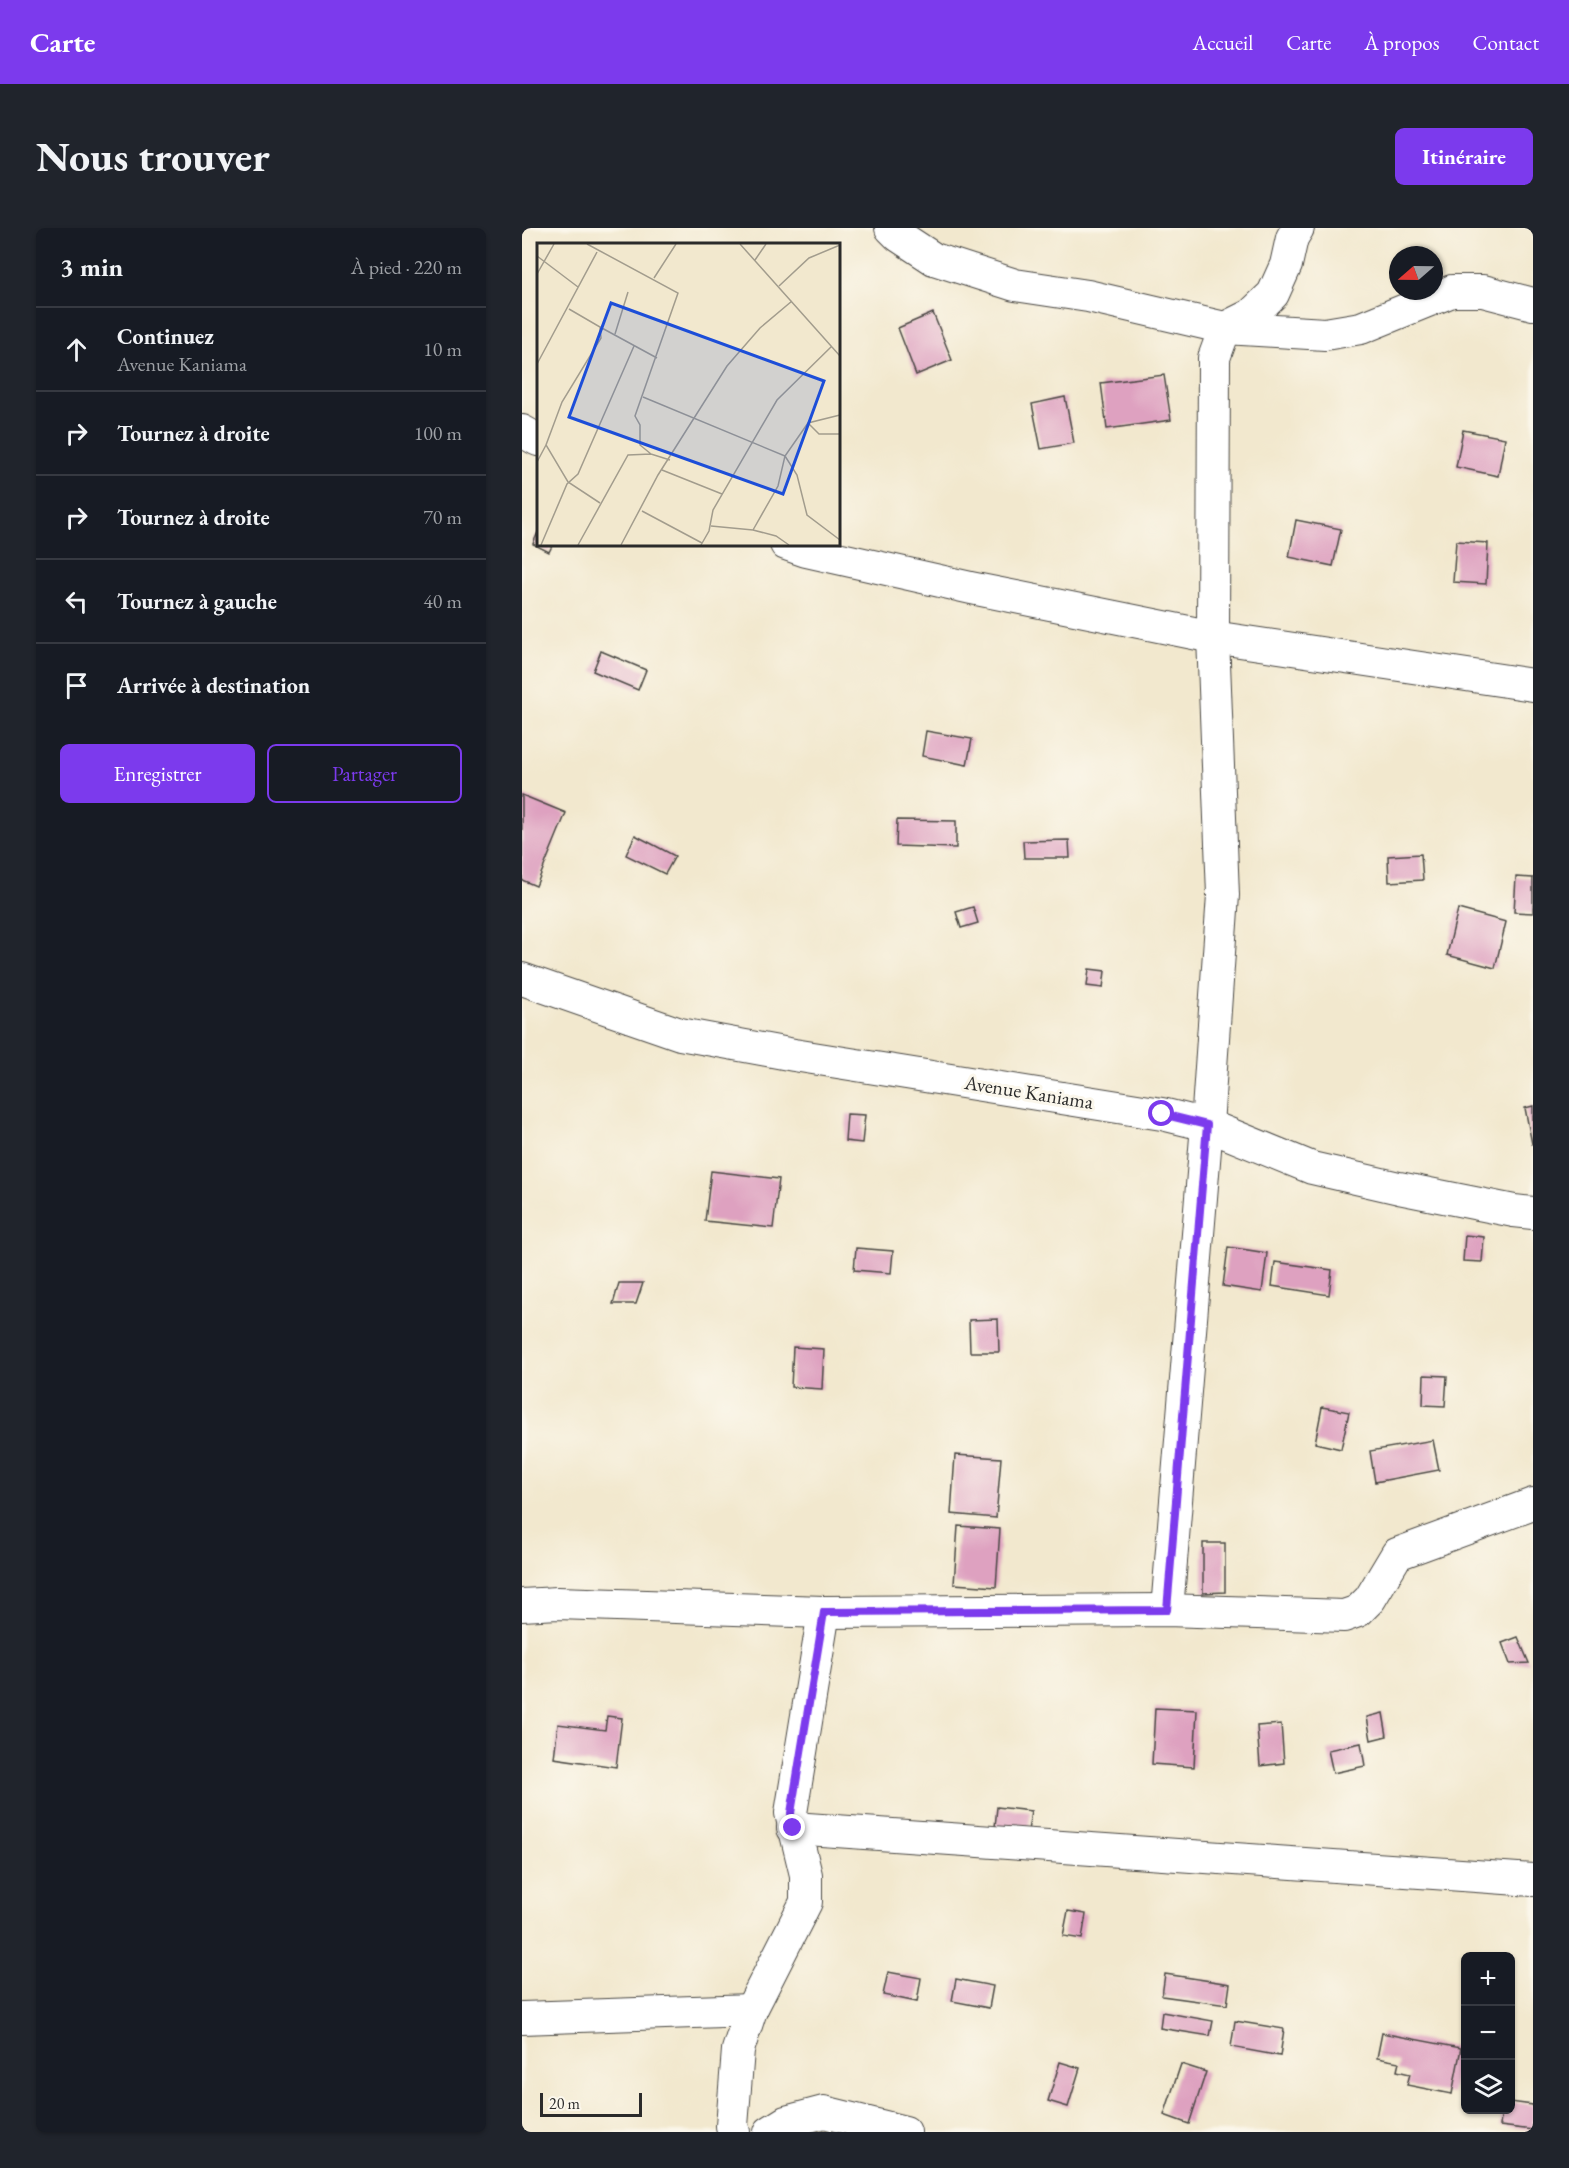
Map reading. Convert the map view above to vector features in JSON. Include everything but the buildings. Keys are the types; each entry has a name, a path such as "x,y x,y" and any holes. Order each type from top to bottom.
{"street":[{"path":"1167,1610 1207,1125 1223,895 1214,637 1214,358 1225,328 1251,315 1273,294 1286,265 1292,238 1298,228"},
{"path":"898,231 934,259 1015,285 1088,296 1225,328 1325,334 1361,327 1452,291 1483,291 1533,304"},
{"path":"522,431 537,439"},
{"path":"792,546 971,588 1214,637 1533,685"},
{"name":"Avenue Kaniama","path":"522,979 680,1034 794,1055 1120,1107 1207,1125 1312,1168 1399,1188 1533,1213"},
{"path":"522,1605 558,1603 824,1612 1167,1610 1344,1616 1358,1611 1370,1599 1397,1554 1533,1504"},
{"path":"734,2132 732,2126 738,2050 751,2010 806,1902 806,1875 791,1813 824,1612"},
{"path":"793,1828 1533,1881"},
{"path":"522,2018 751,2010"},
{"path":"770,2132 786,2122 824,2112 905,2132"}],"route":[{"path":"793,1828 791,1813 824,1612 1167,1610 1207,1125 1162,1114"}]}
